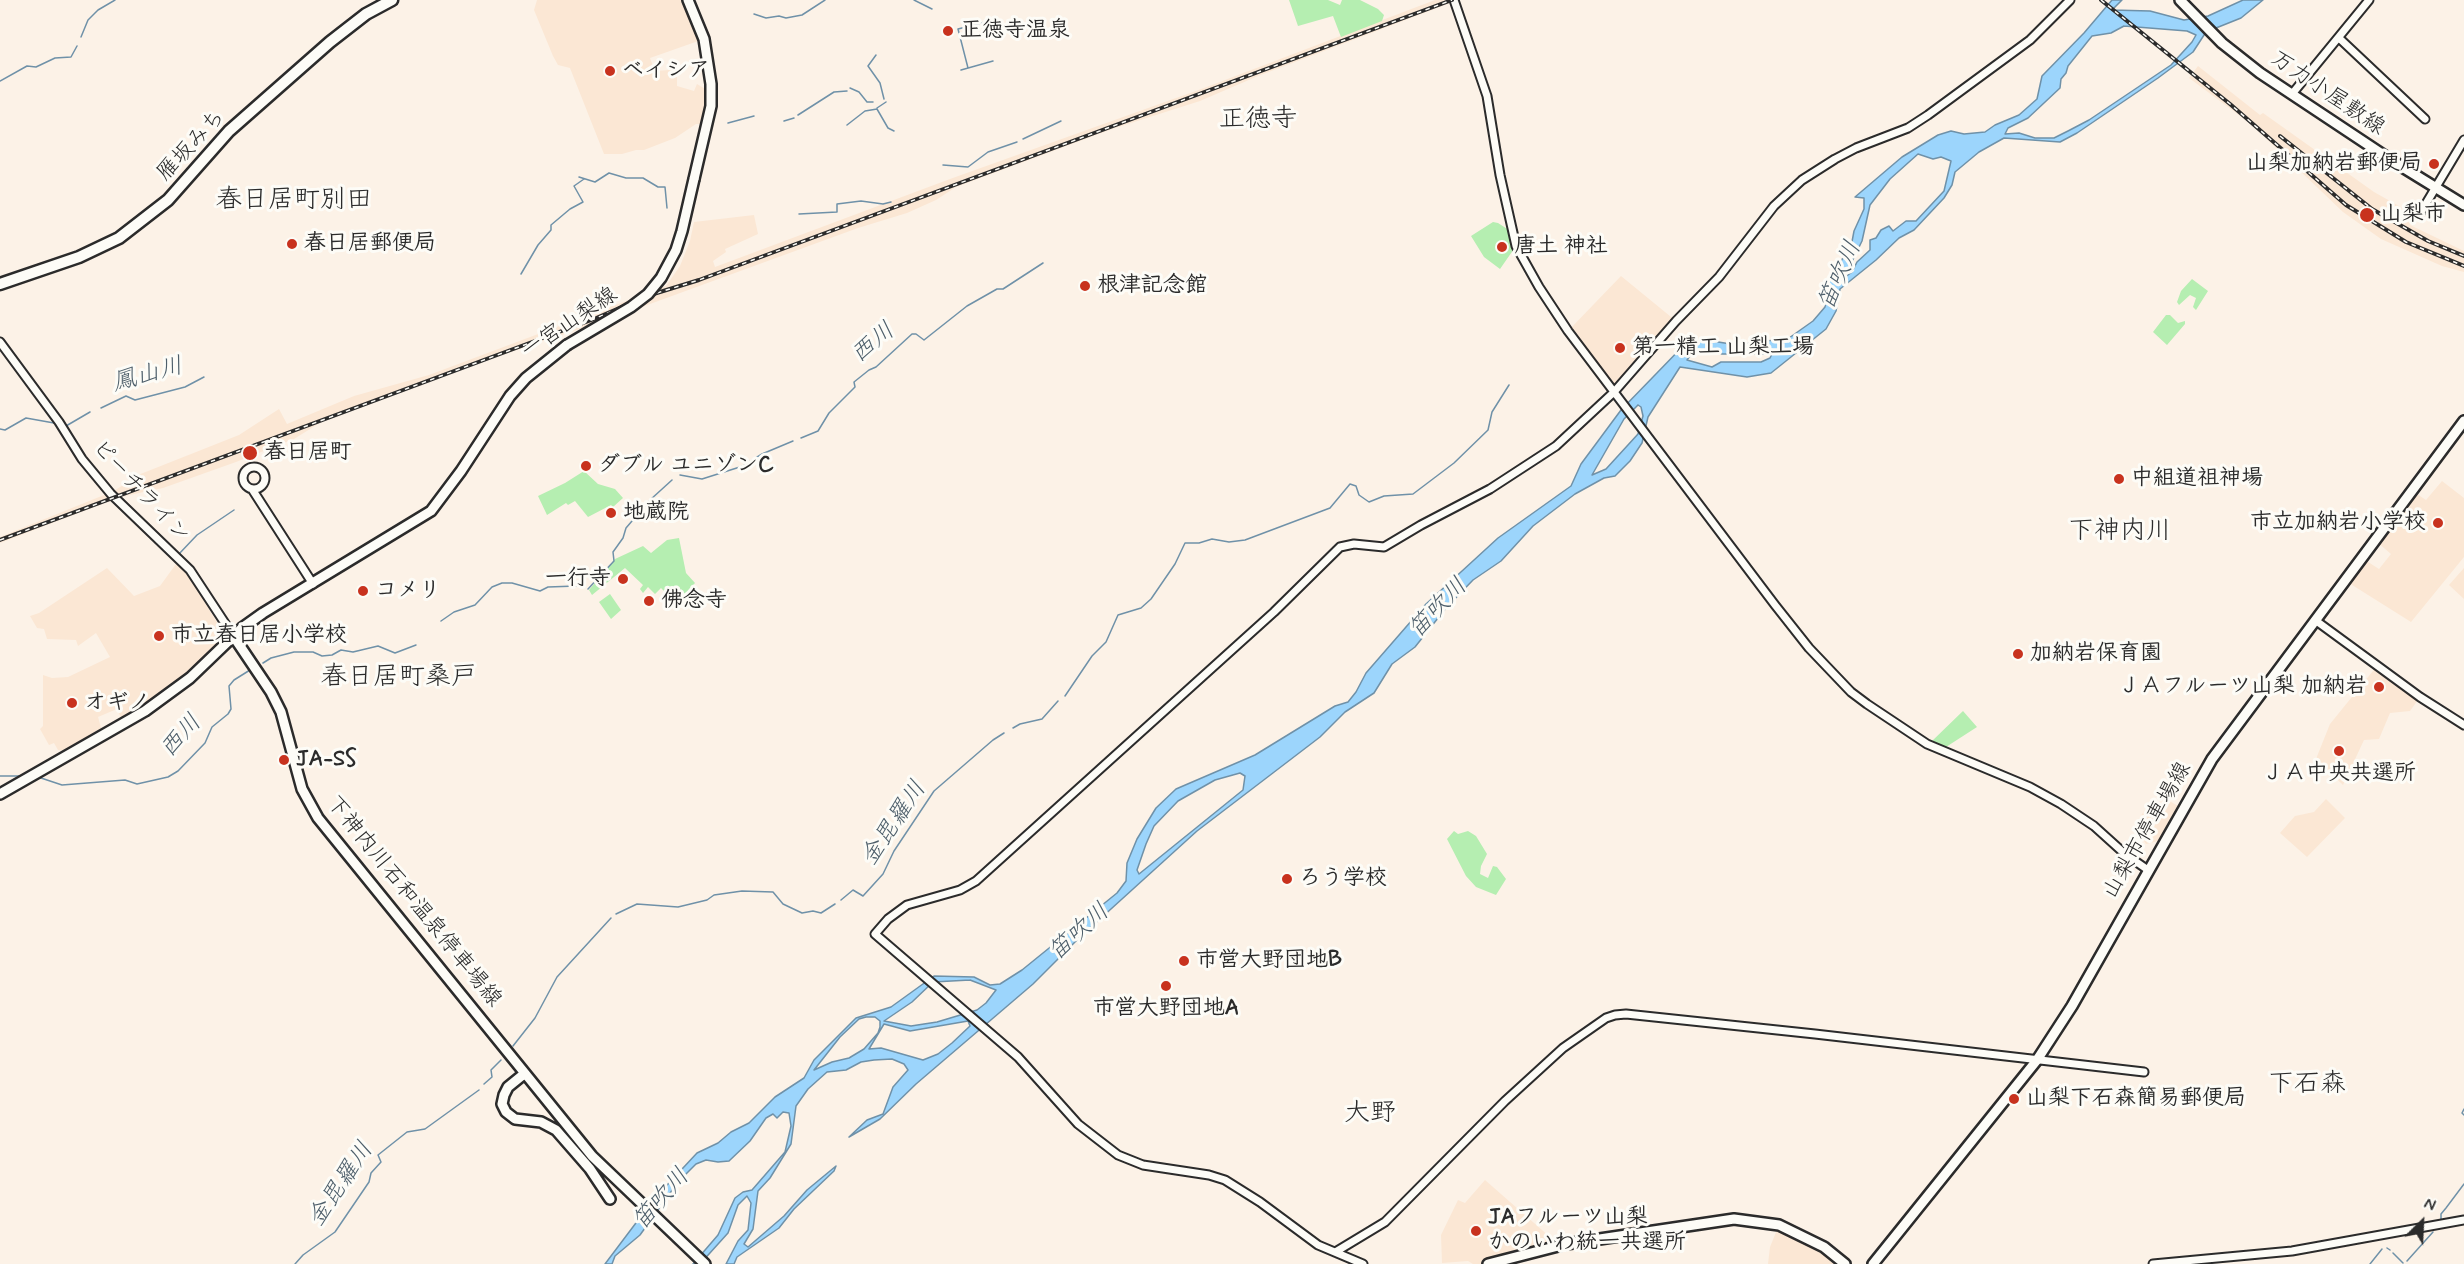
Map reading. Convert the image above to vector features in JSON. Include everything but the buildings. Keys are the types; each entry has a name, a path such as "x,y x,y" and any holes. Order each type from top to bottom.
{"highway":[{"name":"雁坂みち","path":"0,284 79,257 119,238 168,200 221,139 330,42 357,21 392,0"}],"main road":[{"name":"一宮山梨線","path":"234,637 263,613 431,511 456,479 510,396 526,378 567,345 631,307 648,294 661,278 676,250 711,106 711,84 704,39 688,0"},
{"name":"万力小屋敷線","path":"2180,0 2222,43 2292,94 2464,205"},
{"name":"山梨市停車場線","path":"1873,1264 2037,1060 2072,1006 2212,759 2464,421"},
{"path":"0,794 145,711 190,678 234,637"},
{"name":"下神内川石和温泉停車場線","path":"234,637 272,692 281,712 302,789 318,818 592,1156 705,1264"},
{"path":"524,1074 508,1087 504,1095 502,1104 506,1112 515,1119 541,1122 556,1131 590,1169 610,1199"},
{"path":"1488,1264 1559,1245 1734,1219 1758,1221 1790,1229 1824,1247 1845,1264"}],"street":[{"path":"1454,0 1478,65 1491,114 1500,175 1516,246 1539,287 1615,393 1809,648 1851,692 1927,744 2030,787 2061,804 2094,826 2125,854 2148,870"},
{"path":"1363,1264 1337,1251 1318,1245 1260,1202 1225,1180 1209,1174 1143,1165 1118,1155 1078,1124 1030,1069 875,934 896,912 914,903 960,890 976,881 1275,612 1340,548 1354,544 1384,547 1429,520 1490,489 1556,446 1615,393 1676,321 1719,277 1774,206 1802,180 1856,148 1908,128 1928,115 2030,40 2070,0"},
{"path":"2292,94 2369,0"},
{"path":"2339,38 2425,119"},
{"path":"2421,212 2464,140"},
{"name":"ピーチライン","path":"0,342 82,459 111,494 190,570 234,637"},
{"path":"270,514 263,496 262,485 265,479 263,471 257,467 250,467 244,472 243,479 246,486 252,489 270,514 313,584"},
{"path":"252,489 262,485"},
{"path":"2315,620 2420,697 2464,725"},
{"path":"1337,1251 1385,1222 1505,1101 1563,1047 1606,1018 1615,1015 1626,1014 1815,1034 2144,1072"},
{"path":"2153,1264 2292,1251 2464,1220"}],"shaded area":[{"path":"537,0 688,0 704,39 650,58 655,71 669,70 677,74 677,86 694,91 697,84 707,90 708,124 696,124 675,138 644,150 604,154 570,68 558,65 553,56 534,10"},
{"path":"1435,0 1458,0 1258,76 1200,101 1112,129 956,187 936,200 907,213 858,228 598,323 483,361 323,421 294,439 236,462 163,488 120,497 0,543 0,537 114,491 138,475 239,435 279,409 287,424 354,396 429,375 666,286 680,266 690,241 694,222 754,215 758,234 725,249 726,252 713,261 715,267 950,179 1204,88"},
{"path":"2198,66 2260,115 2263,113 2374,192 2415,215 2410,225 2464,251 2464,272 2442,266 2381,239 2343,212 2251,124 2189,78"},
{"path":"1621,276 1676,321 1614,392 1568,331"},
{"path":"2442,481 2464,498 2464,557 2411,622 2349,583 2365,560 2379,569 2391,554 2377,542 2414,492 2426,500"},
{"name":"市立春日居小学校","path":"176,564 188,575 221,629 217,644 191,670 152,701 144,703 121,718 117,709 98,717 101,728 64,751 58,750 54,743 49,745 40,729 43,726 43,675 52,678 68,677 110,657 96,633 78,646 76,640 47,639 44,629 37,628 30,616 39,613 107,568 134,596 160,586"},
{"path":"2464,568 2464,599 2449,585"},
{"path":"2377,666 2420,697 2410,711 2390,713 2379,739 2364,740 2343,785 2316,759 2330,724"},
{"path":"2326,799 2345,818 2307,857 2280,833 2295,816 2314,812"},
{"path":"2168,800 2183,809 2166,839 2146,844 2134,826 2151,801 2164,807"},
{"path":"1485,1180 1550,1237 1552,1247 1488,1264 1473,1264 1468,1261 1442,1263 1441,1235 1458,1200 1465,1203"},
{"path":"1779,1225 1845,1264 1768,1264 1770,1247"}],"green space":[{"path":"1289,0 1328,0 1340,5 1342,0 1360,0 1378,9 1384,15 1382,21 1341,37 1333,16 1298,26"},
{"path":"1493,222 1512,232 1516,246 1500,269 1484,257 1471,236"},
{"path":"2192,279 2208,291 2196,310 2193,307 2196,298 2190,295 2179,305 2177,302 2181,291"},
{"path":"2166,315 2170,315 2178,323 2185,321 2167,345 2153,332"},
{"path":"584,471 598,484 615,489 623,498 613,507 611,505 588,517 575,501 568,505 566,503 547,515 538,496"},
{"path":"679,538 686,573 695,583 685,594 679,589 673,595 670,592 667,594 661,588 655,594 648,587 643,593 640,589 643,585 625,568 592,595 589,590 615,559 643,546 651,553 667,540"},
{"path":"610,594 621,610 611,619 599,602"},
{"path":"1963,711 1977,727 1946,747 1932,741"},
{"path":"1454,831 1458,834 1468,831 1476,836 1487,854 1480,874 1488,878 1493,866 1497,867 1506,879 1496,895 1476,887 1466,876 1447,839"}],"water":[{"name":"笛吹川","path":"2112,0 2122,0 2112,10 2150,11 2184,20 2208,16 2243,0 2263,0 2241,18 2206,32 2193,52 2077,133 2060,142 2004,138 1979,152 1955,172 1952,185 1944,198 1914,230 1899,238 1840,289 1836,311 1826,329 1771,373 1747,377 1680,367 1648,417 1642,443 1630,461 1615,476 1604,478 1575,494 1533,526 1501,561 1473,580 1446,608 1415,647 1392,664 1374,693 1345,712 1320,737 1197,831 1079,938 1033,984 916,1084 880,1119 849,1137 867,1120 883,1114 893,1087 908,1070 904,1064 892,1059 874,1060 861,1062 846,1070 827,1072 808,1089 796,1106 791,1144 770,1178 758,1191 753,1229 744,1244 748,1247 784,1216 807,1190 836,1166 834,1171 794,1209 779,1228 737,1257 734,1264 726,1264 738,1241 748,1230 751,1203 747,1196 738,1205 728,1233 700,1264 693,1264 718,1235 735,1198 743,1192 752,1190 785,1152 791,1126 789,1113 783,1112 777,1118 773,1114 766,1118 750,1141 729,1161 706,1160 696,1164 678,1182 640,1235 615,1256 612,1264 605,1264 654,1199 697,1153 718,1143 731,1132 749,1123 775,1097 804,1078 814,1060 856,1018 891,1007 934,976 974,977 990,985 1000,984 1022,970 1117,893 1126,881 1127,863 1137,839 1156,808 1176,789 1255,755 1335,706 1348,702 1366,673 1426,604 1498,538 1571,486 1581,464 1621,410 1687,342 1712,341 1737,345 1789,338 1813,321 1825,307 1830,276 1851,247 1854,231 1864,209 1864,198 1855,197 1902,157 1938,135 1951,131 1964,134 1985,132 2019,115 2037,99 2042,76","holes":["2124,26 2187,31 2196,35 2171,65 2089,120 2068,131 2054,138 2035,138 2019,133 2005,134 2008,128 2028,118 2060,88 2061,79 2068,66 2092,36 2111,33","1918,154 1933,159 1941,157 1951,161 1944,191 1916,221 1906,221 1893,231 1889,226 1881,230 1876,238 1870,240 1870,250 1844,278 1862,241 1870,205 1890,179","1712,350 1722,354 1772,354 1770,358 1761,362 1721,362 1712,367 1687,360 1693,352","1638,405 1641,407 1643,416 1638,434 1606,469 1592,475 1624,419","1240,773 1245,776 1243,790 1139,874 1137,870 1154,826 1178,801 1215,780","970,980 996,990 977,1010 937,1022 911,1026 884,1021 912,1002 933,982","875,1017 880,1021 878,1033 864,1049 849,1058 814,1070 840,1037 859,1019","968,1021 970,1026 938,1054 923,1060 881,1048 869,1049 884,1024 910,1031"]}],"waterway":[{"path":"81,37 88,20 98,10 115,0"},
{"path":"754,14 766,18 802,15 825,0"},
{"path":"914,0 932,9"},
{"path":"968,68 958,29 993,20"},
{"path":"0,81 27,66 36,67 55,58 71,57 77,46"},
{"path":"876,55 868,66 880,83 884,99"},
{"path":"961,70 993,61"},
{"path":"850,88 859,92 867,102 873,102"},
{"path":"798,115 834,92 847,91"},
{"path":"877,108 886,102"},
{"path":"847,125 865,111 877,109 888,128 894,131"},
{"path":"728,123 754,116"},
{"path":"784,121 794,118"},
{"path":"1023,139 1061,121"},
{"path":"943,165 968,167 988,152 1017,142"},
{"path":"579,177 595,182 609,173 626,178 643,178 658,187 665,187 667,208"},
{"path":"521,274 538,245 551,230 551,225 570,209 583,202 574,186 584,179"},
{"path":"799,214 837,212 837,204 861,201 883,204 891,202"},
{"name":"西川","path":"801,438 818,431 829,413 855,387 854,382 876,367 912,334 924,340 967,306 997,289 1003,289 1043,263"},
{"name":"鳳山川","path":"101,408 126,396 135,400 185,387 204,377"},
{"name":"金毘羅川","path":"1065,696 1092,656 1106,642 1118,615 1141,608 1151,599 1175,564 1185,543 1199,543 1212,539 1229,542 1245,540 1330,508 1350,484 1356,486 1359,495 1369,502 1384,496 1413,494 1454,463 1488,430 1492,412 1509,385"},
{"name":"鳳山川","path":"66,426 90,412"},
{"name":"鳳山川","path":"0,429 5,430 26,418 54,423"},
{"name":"西川","path":"680,475 702,479 743,466 762,454 793,441"},
{"name":"西川","path":"588,589 614,561 613,552 623,538 626,528 650,500 672,480"},
{"path":"178,555 197,535 234,510"},
{"name":"西川","path":"441,621 454,612 475,605 492,587 502,583 512,583 540,591 548,587 576,586"},
{"name":"西川","path":"263,663 271,658 294,652 313,652 322,656 332,655 341,650 353,652 378,646 395,653 416,645"},
{"name":"西川","path":"38,777 62,785 125,780 137,784 168,777 178,771 205,743 212,727 228,714 231,709 229,686 250,670"},
{"name":"金毘羅川","path":"1013,728 1042,719 1058,701"},
{"name":"金毘羅川","path":"841,900 853,890 863,896 883,874 894,851 934,791 1004,733"},
{"name":"西川","path":"0,776 20,776"},
{"name":"金毘羅川","path":"616,914 637,904 678,907 707,900 714,895 742,891 773,892 783,904 802,913 813,911 821,913 835,904"},
{"name":"金毘羅川","path":"513,1046 535,1018 557,977 611,918"},
{"name":"金毘羅川","path":"484,1084 492,1077 491,1070 501,1060"},
{"name":"金毘羅川","path":"295,1264 303,1255 335,1232 369,1182 371,1173 381,1162 378,1155 407,1132 425,1129 479,1090"},
{"path":"2464,1109 2462,1113 2464,1115"},
{"path":"2441,1221 2441,1214 2464,1184"},
{"path":"2407,1261 2433,1232"},
{"path":"2370,1264 2382,1249"},
{"path":"2393,1253 2403,1263"}],"railway":[{"path":"0,540 594,319 647,296 699,280 1452,0"},
{"path":"2101,0 2230,104 2346,205 2406,242 2464,266"},
{"path":"2280,136 2372,209 2428,241 2464,256"}],"place":[{"name":"正徳寺温泉","path":"948,31"},
{"name":"ベイシア","path":"610,71"},
{"name":"山梨加納岩郵便局","path":"2434,164"},
{"name":"山梨市","path":"2367,215"},
{"name":"春日居郵便局","path":"292,244"},
{"name":"唐土 神社","path":"1502,247"},
{"name":"根津記念館","path":"1085,286"},
{"name":"第一精工 山梨工場","path":"1620,348"},
{"name":"春日居町","path":"250,453"},
{"name":"ダブル ユニゾンC","path":"586,466"},
{"name":"中組道祖神場","path":"2119,479"},
{"name":"地蔵院","path":"611,513"},
{"name":"市立加納岩小学校","path":"2438,523"},
{"name":"一行寺","path":"623,579"},
{"name":"コメリ","path":"363,591"},
{"name":"佛念寺","path":"649,601"},
{"name":"市立春日居小学校","path":"159,636"},
{"name":"加納岩保育園","path":"2018,654"},
{"name":"ＪＡフルーツ山梨 加納岩","path":"2379,687"},
{"name":"オギノ","path":"72,703"},
{"name":"ＪＡ中央共選所","path":"2339,751"},
{"name":"JA-SS","path":"284,760"},
{"name":"ろう学校","path":"1287,879"},
{"name":"市営大野団地B","path":"1184,961"},
{"name":"市営大野団地A","path":"1166,986"},
{"name":"山梨下石森簡易郵便局","path":"2014,1099"},
{"name":"JAフルーツ山梨 かのいわ統一共選所","path":"1476,1231"}],"district":[{"name":"正徳寺","path":"1258,121"},
{"name":"春日居町別田","path":"294,202"},
{"name":"下神内川","path":"2120,533"},
{"name":"春日居町桑戸","path":"399,679"},
{"name":"下石森","path":"2307,1086"},
{"name":"大野","path":"1370,1115"}]}
